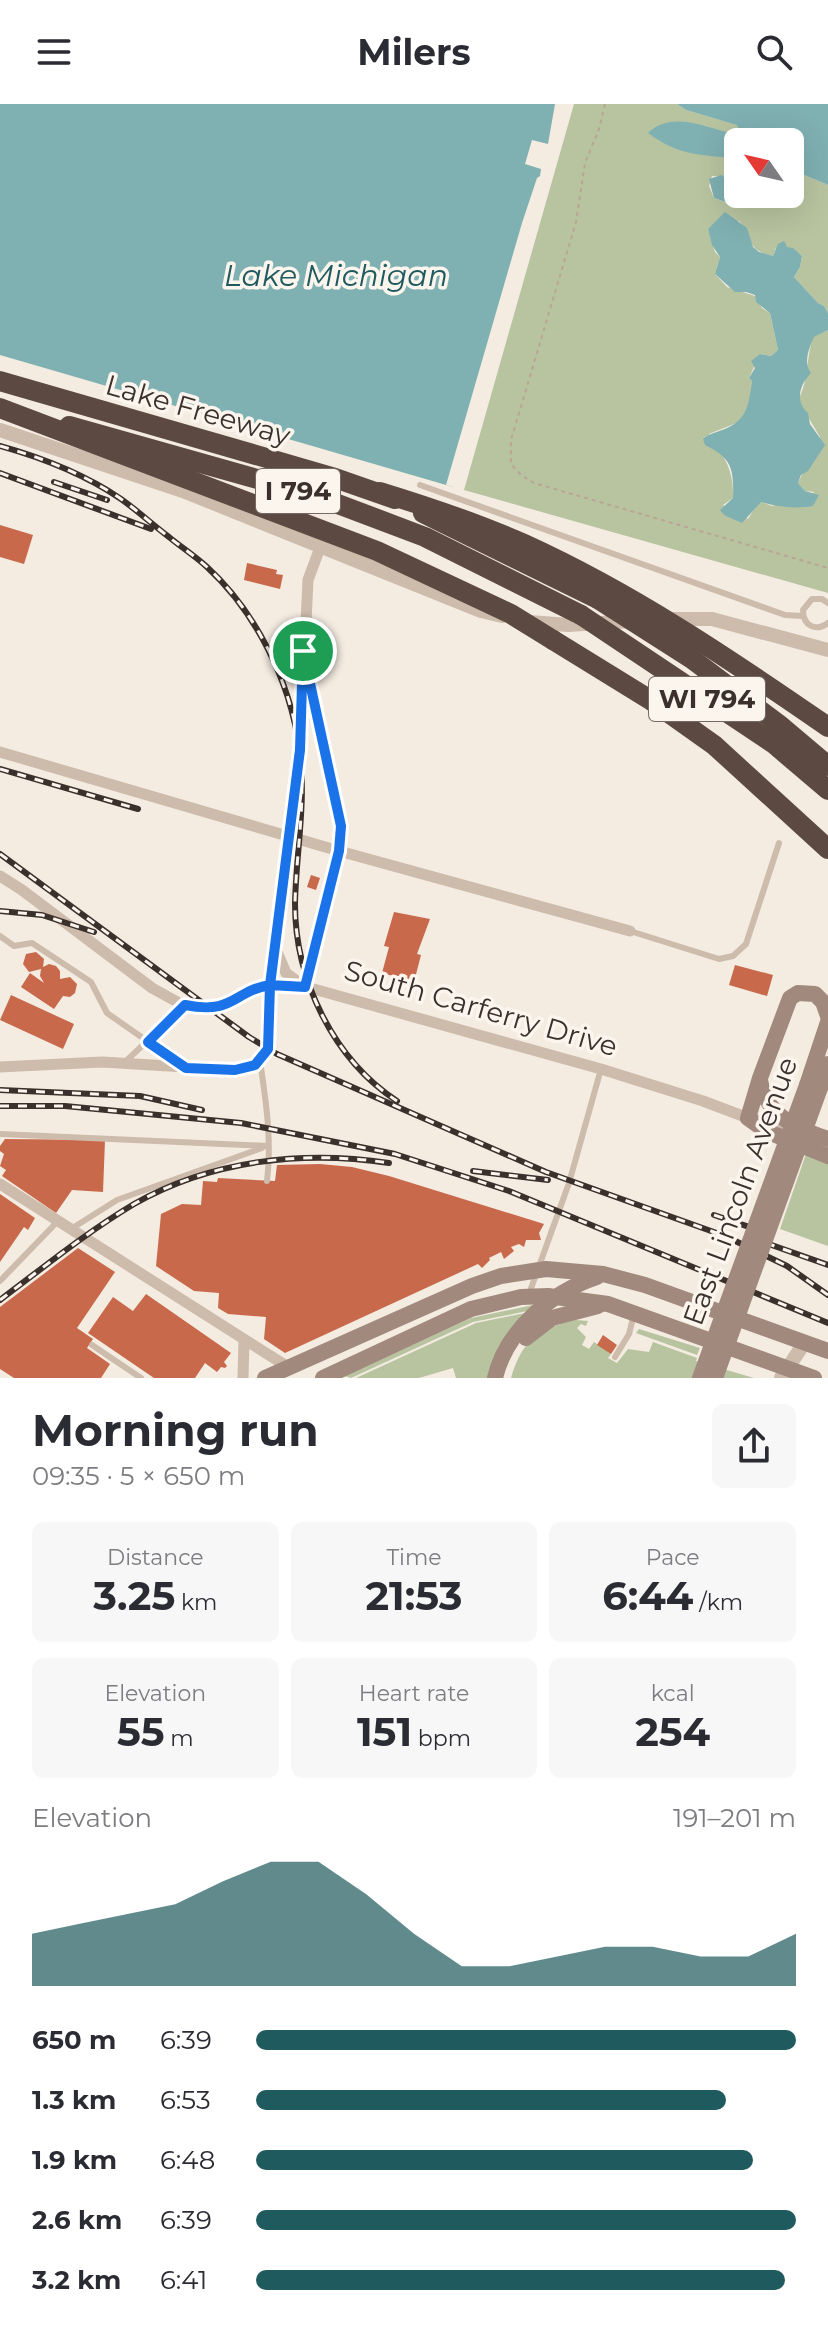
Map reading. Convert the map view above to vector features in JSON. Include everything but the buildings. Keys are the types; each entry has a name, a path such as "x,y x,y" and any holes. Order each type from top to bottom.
{"highway":[{"name":"Lake Freeway","path":"0,381 380,492"},
{"name":"I 794","path":"0,407 314,495 425,537 581,615"},
{"path":"0,407 377,551 511,614 652,701 714,745 828,849"},
{"name":"I 794","path":"380,492 598,599"},
{"path":"380,492 443,511 525,545 603,584 715,649 828,727"},
{"name":"WI 794","path":"598,599 692,659 828,766"},
{"name":"WI 794","path":"581,615 774,744 828,790"}],"main road":[{"path":"748,1118 790,998 798,993 815,994 823,1002 828,1019"},
{"name":"East Lincoln Avenue","path":"715,1378 813,1086 828,1019"},
{"name":"East Lincoln Avenue","path":"700,1378 813,1086 828,1064"},
{"path":"760,1078 767,1103 799,1129"},
{"name":"South Carferry Drive","path":"748,1118 766,1131 828,1156"},
{"name":"South Carferry Drive","path":"799,1129 828,1139"},
{"path":"265,1378 472,1286 501,1276 538,1270 603,1274 645,1285 828,1351"},
{"path":"495,1378 505,1348 517,1331 578,1283 603,1274"},
{"path":"323,1378 471,1309 528,1297 557,1297 608,1304 784,1373 814,1378"},
{"path":"506,1378 517,1350 539,1326 567,1313 608,1304"},
{"path":"288,1367 313,1378"}],"street":[{"path":"0,430 183,491 481,611 542,624 712,619 828,650"},
{"path":"0,1067 81,1063 235,1070 248,1068 260,1061 268,1049 270,985 300,750 308,580 321,545"},
{"path":"0,752 339,851 630,931"},
{"name":"South Carferry Drive","path":"0,876 152,988 185,1005 219,1008 260,987 305,987 601,1069 748,1118 799,1129"},
{"path":"275,948 286,973 305,987"},
{"path":"0,1184 288,1367"},
{"path":"243,1378 244,1341"},
{"path":"784,1373 805,1342"}],"lane":[{"path":"420,485 785,615 803,616"},
{"path":"828,603 822,599 812,599 804,606 803,616 811,627 821,628 828,623"},
{"path":"805,644 811,627"},
{"path":"303,651 341,826 339,851 305,987"},
{"path":"630,931 719,959 733,956 746,944 779,843"},
{"path":"0,936 14,946 32,943 91,982 107,1013 186,1068"},
{"path":"123,1064 185,1005"},
{"path":"260,1061 267,1110 267,1181"},
{"path":"528,1297 569,1183 601,1069"},
{"path":"0,1134 268,1146"},
{"path":"71,1229 117,1200 268,1146"},
{"path":"0,1281 57,1222"},
{"path":"615,1357 629,1334 634,1314"},
{"path":"92,1345 141,1378"}],"path":[{"path":"605,104 585,163 576,222 511,440 511,464 534,483 828,568"}],"green space":[{"path":"574,104 677,104 686,110 738,125 739,128 724,128 724,132 705,126 724,145 724,176 712,176 709,186 714,198 724,201 724,208 804,208 804,175 828,185 828,313 794,277 802,256 793,249 776,248 773,256 759,251 739,221 708,229 715,252 720,257 715,274 727,287 755,296 762,308 770,313 778,350 771,356 760,354 749,378 752,381 749,409 739,422 709,434 732,479 733,498 723,505 748,519 761,502 772,506 815,492 805,491 798,483 820,437 798,400 813,337 828,330 828,593 464,490"},
{"path":"806,1154 828,1163 828,1246 780,1229"},
{"path":"533,1305 532,1310 473,1322 351,1378 345,1376 471,1318"},
{"path":"525,1313 498,1348 488,1378 456,1378 453,1368 419,1378 356,1378 476,1323"},
{"path":"576,1320 588,1321 586,1326 581,1324 577,1328 586,1337 582,1345 589,1349 594,1342 611,1354 608,1358 617,1363 628,1349 649,1352 653,1342 697,1358 696,1361 754,1378 511,1378 521,1354 534,1338 552,1327"},
{"path":"639,1329 700,1348 697,1355 636,1333"}],"water":[{"name":"Lake Michigan","path":"0,104 564,104 453,487 0,355"},
{"path":"677,104 828,104 828,185 804,175 804,128 738,128 737,125 686,110"},
{"path":"677,121 724,131 724,157 681,150 648,133 657,126"},
{"path":"724,176 724,201 714,198 709,179"},
{"path":"725,212 747,228 753,247 759,252 773,256 778,244 784,241 787,247 802,256 794,277 828,313 828,330 814,337 810,346 807,360 811,373 800,393 801,404 808,413 810,424 825,445 798,483 805,491 819,495 813,506 807,507 761,502 742,523 720,510 733,498 732,472 726,460 705,445 703,439 739,420 750,396 752,381 749,378 755,368 751,361 760,354 771,356 778,350 770,313 756,302 755,295 735,292 715,274 720,257 712,245 708,229"}],"pier":[{"path":"555,104 568,104 457,488 453,487 446,485 522,223 540,176 541,169 525,164 532,140 548,144"}],"railway":[{"path":"0,446 63,468 121,499 207,567 225,585 255,626 288,697 299,747 302,806 295,904 302,961 310,988 322,1015 354,1063 374,1084 397,1101"},
{"path":"0,473 151,529"},
{"path":"54,482 107,500"},
{"path":"0,769 138,809"},
{"path":"0,854 249,1037 277,1054 546,1172 725,1236 787,1266 828,1295"},
{"path":"0,911 42,915 94,932"},
{"path":"0,1090 140,1096 202,1110"},
{"path":"0,1106 65,1106 241,1123 395,1154 509,1191 828,1323"},
{"path":"0,1300 134,1204 194,1177 258,1162 291,1159 357,1159 389,1163"},
{"path":"473,1171 548,1180"},
{"path":"714,1215 767,1233"},
{"path":"749,1237 828,1265"}],"route":[{"path":"303,651 300,750 270,985 219,1008 185,1005 148,1042 186,1068 235,1070 255,1065 268,1049 270,985 305,987 339,851 341,826 303,651"}]}
